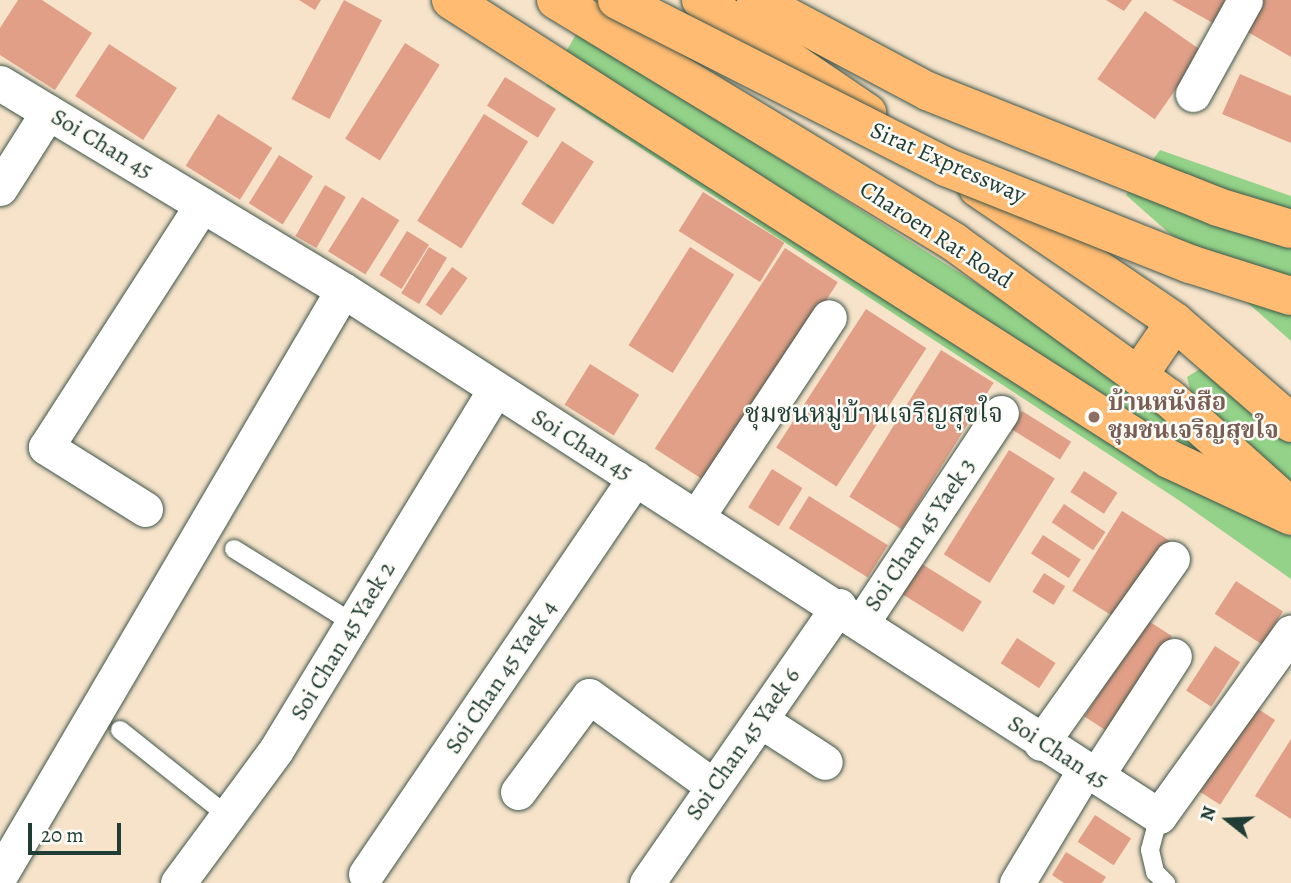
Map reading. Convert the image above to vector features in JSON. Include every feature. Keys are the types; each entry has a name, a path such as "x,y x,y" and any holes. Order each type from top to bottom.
{"main road":[{"path":"451,0 1169,458 1291,516"},
{"name":"Charoen Rat Road","path":"556,0 954,243 1138,376 1291,507"},
{"name":"Sirat Expressway","path":"617,0 946,167 1190,264 1291,296"},
{"path":"701,0 1175,322 1291,422"},
{"path":"756,0 927,91 1217,207 1291,229"},
{"path":"1138,376 1175,322"}],"street":[{"path":"1193,94 1245,0"},
{"name":"Soi Chan 45","path":"0,83 344,290 495,390 698,515 851,614 1041,743 1159,816"},
{"path":"0,188 48,112"},
{"path":"145,509 46,447 202,205"},
{"path":"0,875 344,290"},
{"path":"698,515 829,317"},
{"name":"Soi Chan 45 Yaek 2","path":"178,883 276,750 495,390"},
{"name":"Soi Chan 45 Yaek 3","path":"851,614 1001,413"},
{"name":"Soi Chan 45 Yaek 4","path":"366,874 635,478"},
{"path":"1041,743 1172,559"},
{"name":"Soi Chan 45 Yaek 6","path":"653,881 713,786 760,720 851,614"},
{"path":"1159,816 1291,632"},
{"path":"1017,883 1174,656"},
{"path":"517,792 589,696 713,786"},
{"path":"760,720 825,762"}],"lane":[{"path":"234,549 353,624"},
{"path":"120,730 229,817"},
{"path":"1159,816 1150,850 1155,873 1166,883"}],"green space":[{"path":"578,31 1091,356 1291,521 1291,579 1180,501 546,86"},
{"path":"1160,150 1291,196 1291,341 1126,195"},
{"path":"1200,369 1291,439 1291,484 1191,393 1187,377"}],"building":[{"path":"18,0 42,0 92,33 55,90 0,55 0,28"},
{"path":"299,0 321,0 315,10"},
{"path":"344,0 382,20 329,119 291,99"},
{"path":"1106,0 1132,0 1124,11"},
{"path":"1172,0 1233,0 1218,26"},
{"path":"1258,0 1291,0 1291,57 1241,28"},
{"path":"1145,11 1202,51 1155,119 1097,79"},
{"path":"405,43 440,65 380,161 345,139"},
{"path":"109,44 177,88 143,140 75,96"},
{"path":"1240,74 1291,96 1291,143 1222,114"},
{"path":"505,77 556,109 538,138 487,106"},
{"path":"218,114 272,148 240,200 186,166"},
{"path":"484,114 528,142 461,248 417,221"},
{"path":"562,141 594,162 553,225 521,204"},
{"path":"279,155 313,176 283,225 249,203"},
{"path":"325,185 346,197 316,248 296,236"},
{"path":"703,192 784,243 760,282 679,231"},
{"path":"362,197 399,220 365,275 328,251"},
{"path":"407,231 429,245 401,289 379,275"},
{"path":"429,247 447,258 419,304 401,293"},
{"path":"690,247 734,275 673,373 629,345"},
{"path":"785,248 838,282 708,483 655,448"},
{"path":"452,267 468,278 441,316 426,305"},
{"path":"866,309 926,348 837,487 776,447"},
{"path":"941,350 994,383 902,530 849,497"},
{"path":"590,364 639,395 614,435 565,405"},
{"path":"1022,411 1071,442 1060,460 1011,429"},
{"path":"1009,450 1055,479 990,583 944,554"},
{"path":"772,469 803,488 779,526 748,507"},
{"path":"1084,471 1118,493 1104,514 1070,492"},
{"path":"809,496 888,545 868,578 789,528"},
{"path":"1064,504 1105,532 1093,550 1052,522"},
{"path":"1122,511 1174,543 1124,623 1072,591"},
{"path":"1043,535 1081,560 1069,578 1031,553"},
{"path":"914,559 982,601 963,632 895,590"},
{"path":"1044,573 1065,586 1054,605 1032,592"},
{"path":"1236,581 1283,611 1262,644 1215,614"},
{"path":"1147,620 1172,636 1110,733 1084,716"},
{"path":"1017,638 1056,663 1039,688 1001,663"},
{"path":"1215,646 1240,662 1211,707 1186,690"},
{"path":"1255,707 1275,720 1220,805 1200,792"},
{"path":"1291,739 1291,819 1255,796"},
{"path":"1095,815 1131,838 1114,865 1078,842"},
{"path":"1066,852 1106,877 1102,883 1064,883 1052,875"}],"place":[{"name":"บ้านหนังสือ ชุมชนเจริญสุขใจ","path":"1094,417"}],"district":[{"name":"ชุมชนหมู่บ้านเจริญสุขใจ","path":"874,414"}]}
